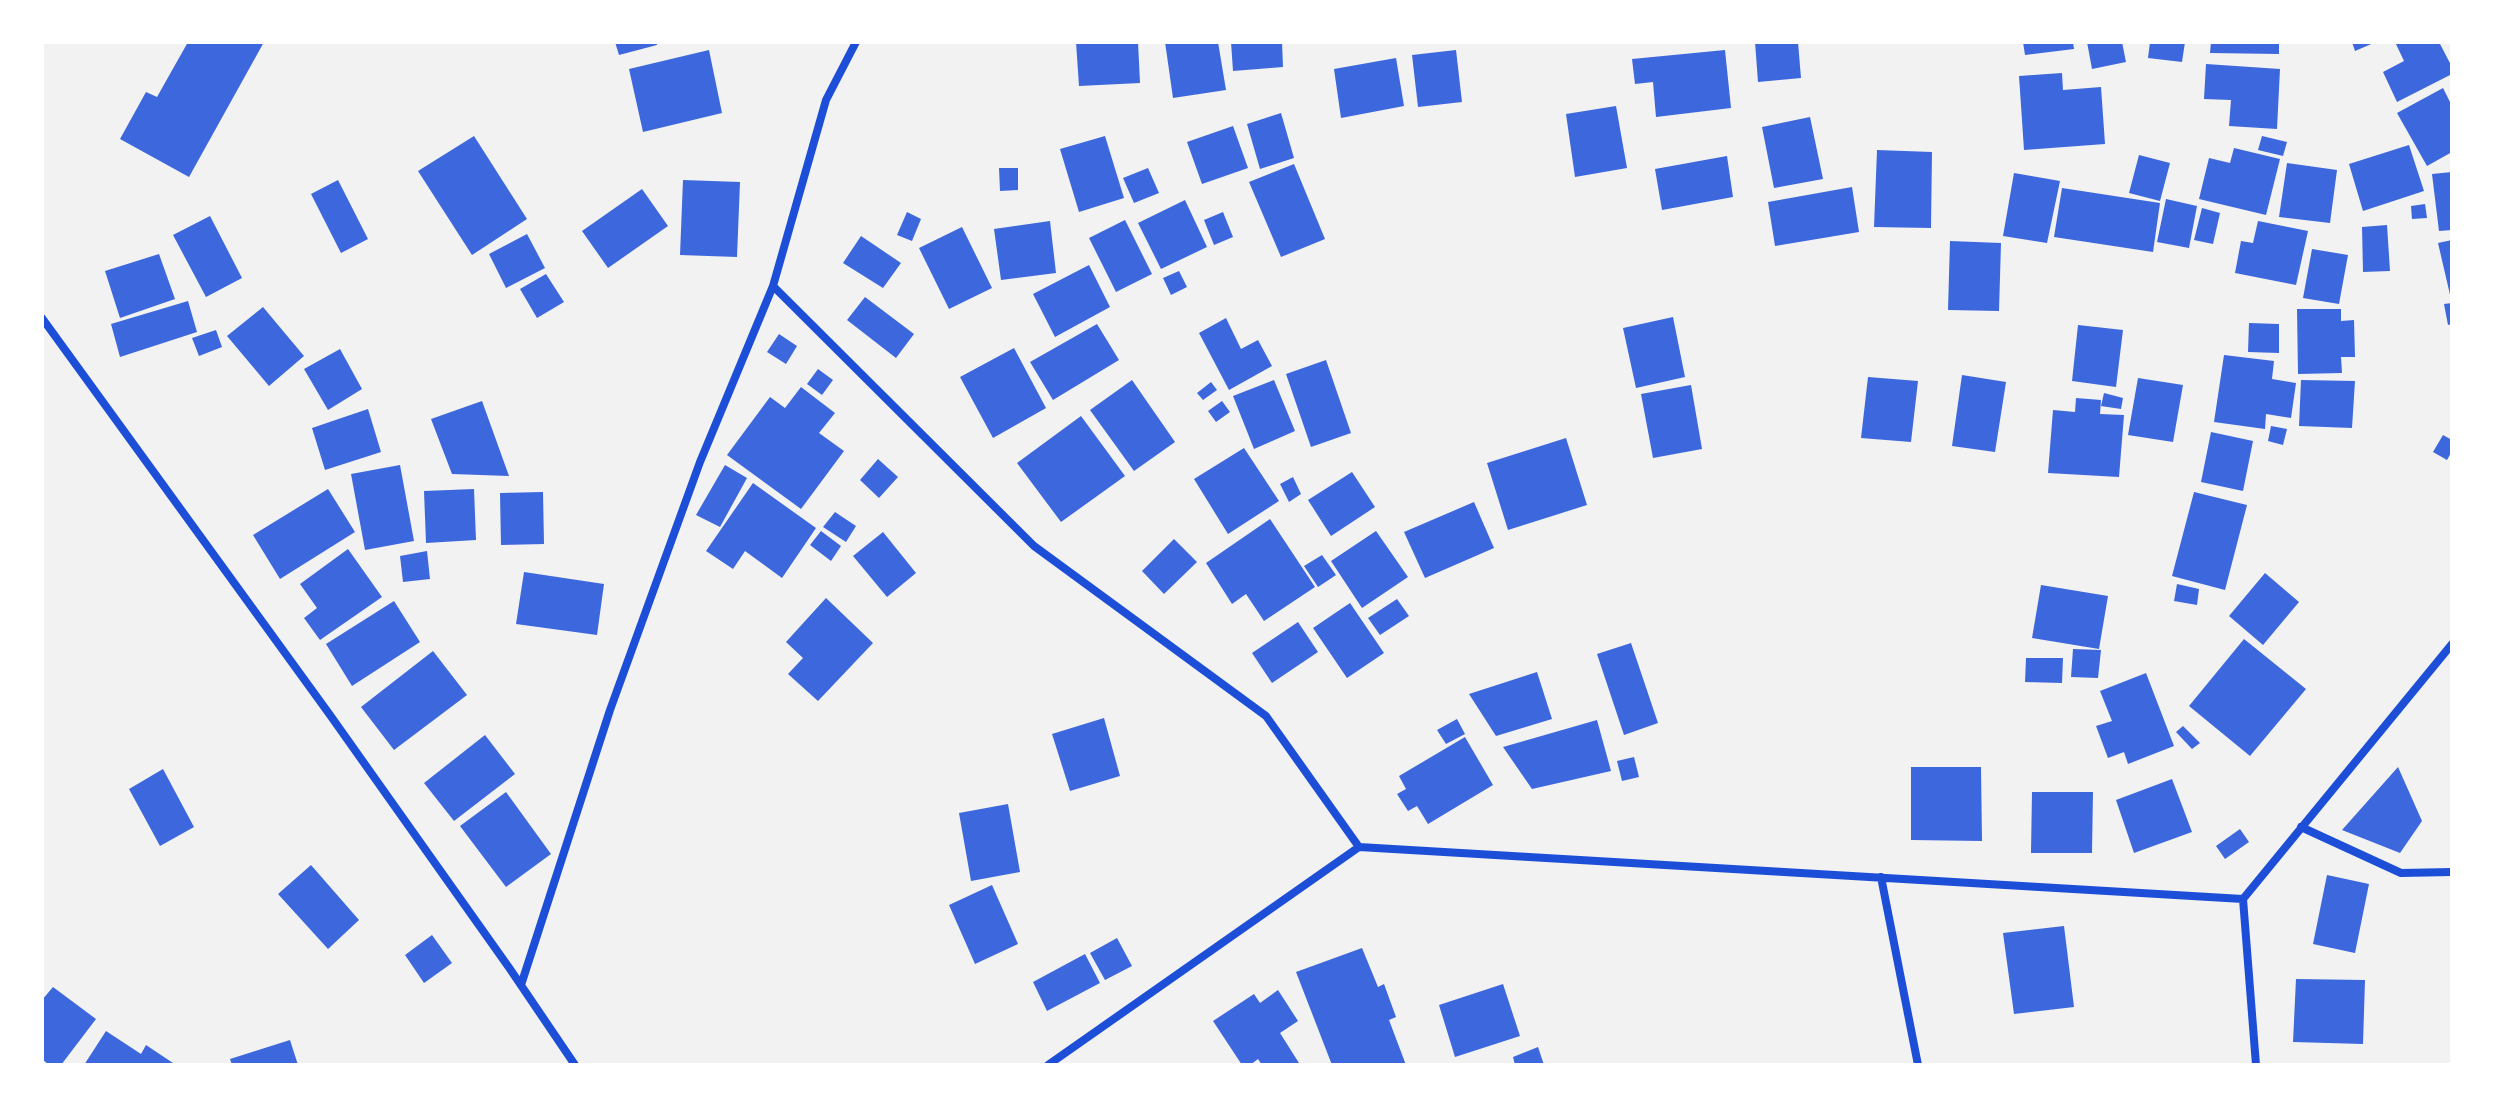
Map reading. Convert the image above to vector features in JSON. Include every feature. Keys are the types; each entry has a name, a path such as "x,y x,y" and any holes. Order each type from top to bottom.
{"street":[{"path":"521,985 615,695 700,462 773,286 826,100 856,42"},
{"path":"773,286 1034,546 1266,716 1359,847"},
{"path":"42,318 330,715 575,1065"},
{"path":"2256,1065 2243,899 2452,644"},
{"path":"2301,827 2401,873 2452,872"},
{"path":"1048,1065 1359,847 2243,899"},
{"path":"1881,877 1918,1065"}],"building":[{"path":"188,42 264,42 189,177 120,139 146,92 157,97"},
{"path":"615,42 656,42 657,45 619,55"},
{"path":"1076,42 1138,42 1140,83 1079,86"},
{"path":"1165,42 1218,42 1226,90 1173,98"},
{"path":"1231,42 1282,42 1283,67 1233,71"},
{"path":"1755,42 1798,42 1801,78 1758,82"},
{"path":"2023,42 2073,42 2074,49 2025,55"},
{"path":"2087,42 2122,42 2126,62 2092,69"},
{"path":"2150,42 2185,42 2182,62 2148,58"},
{"path":"2211,42 2279,42 2279,54 2210,53"},
{"path":"2352,42 2376,42 2355,51"},
{"path":"2395,42 2439,42 2452,67 2452,74 2397,102 2383,72 2404,61"},
{"path":"709,50 722,113 643,132 629,69"},
{"path":"1456,50 1462,102 1418,107 1412,55"},
{"path":"1725,50 1731,108 1656,117 1653,82 1635,84 1632,59"},
{"path":"1396,58 1404,106 1341,118 1334,69"},
{"path":"2206,64 2280,69 2277,129 2229,126 2231,100 2204,99"},
{"path":"2062,73 2063,90 2101,87 2105,144 2024,150 2019,76"},
{"path":"2443,88 2452,106 2452,152 2427,166 2397,113"},
{"path":"1616,106 1627,168 1575,177 1566,114"},
{"path":"1281,113 1294,158 1260,169 1247,124"},
{"path":"1810,117 1823,179 1774,188 1762,127"},
{"path":"1233,126 1248,168 1202,184 1187,142"},
{"path":"474,136 527,219 472,255 418,171"},
{"path":"1105,136 1124,198 1079,212 1060,149"},
{"path":"2262,136 2287,142 2283,156 2258,150"},
{"path":"2409,145 2424,191 2363,211 2349,164"},
{"path":"2234,148 2280,159 2266,215 2199,199 2209,158 2230,163"},
{"path":"1877,150 1932,152 1931,228 1874,227"},
{"path":"2139,155 2170,163 2160,201 2129,193"},
{"path":"1727,156 1733,197 1662,210 1655,169"},
{"path":"2287,163 2337,170 2330,223 2279,217"},
{"path":"1294,164 1325,239 1281,257 1249,182"},
{"path":"999,168 1018,168 1018,190 1000,191"},
{"path":"1148,168 1159,193 1134,203 1123,178"},
{"path":"2452,172 2452,230 2439,231 2432,174"},
{"path":"2014,173 2060,181 2047,243 2003,236"},
{"path":"338,180 368,239 341,253 311,194"},
{"path":"683,180 740,182 737,257 680,255"},
{"path":"1852,187 1859,232 1775,246 1768,202"},
{"path":"2062,188 2160,203 2153,252 2054,237"},
{"path":"642,189 668,226 608,268 582,231"},
{"path":"2166,199 2197,206 2189,248 2157,242"},
{"path":"1185,200 1207,247 1161,269 1138,223"},
{"path":"2425,204 2427,218 2412,219 2411,206"},
{"path":"2202,208 2220,213 2213,244 2194,240"},
{"path":"907,212 921,219 912,241 897,235"},
{"path":"1223,212 1233,237 1214,245 1204,220"},
{"path":"210,216 242,278 206,297 173,235"},
{"path":"1125,220 1152,274 1116,292 1089,238"},
{"path":"1050,221 1056,273 1001,280 994,229"},
{"path":"2258,221 2308,231 2296,285 2235,273 2241,241 2253,243"},
{"path":"2387,225 2390,271 2363,272 2362,227"},
{"path":"962,227 992,288 949,309 919,248"},
{"path":"527,234 545,268 506,288 489,254"},
{"path":"861,236 901,263 883,288 843,263"},
{"path":"2452,240 2452,299 2451,299 2438,243"},
{"path":"1950,241 2001,243 1999,311 1948,310"},
{"path":"2312,249 2348,255 2339,304 2303,298"},
{"path":"159,254 175,299 120,318 105,271"},
{"path":"1089,265 1110,307 1055,337 1033,294"},
{"path":"1179,271 1187,287 1171,295 1163,278"},
{"path":"546,274 564,302 537,318 520,289"},
{"path":"865,297 914,334 896,358 847,320"},
{"path":"188,301 197,332 120,357 111,324"},
{"path":"2452,303 2452,324 2448,325 2444,304"},
{"path":"263,307 304,356 269,386 227,336"},
{"path":"2297,309 2341,309 2341,321 2354,320 2355,357 2341,357 2342,373 2298,374"},
{"path":"1673,317 1685,377 1636,388 1623,328"},
{"path":"1226,318 1241,349 1258,340 1272,366 1229,390 1199,333"},
{"path":"2249,323 2279,324 2279,353 2248,352"},
{"path":"1097,324 1119,360 1053,400 1030,362"},
{"path":"2078,325 2123,330 2116,387 2072,381"},
{"path":"216,330 222,347 199,356 192,338"},
{"path":"779,334 797,346 786,364 767,352"},
{"path":"1014,348 1046,408 993,438 960,377"},
{"path":"340,349 362,389 328,410 304,369"},
{"path":"2224,355 2274,361 2272,379 2296,383 2291,418 2266,414 2265,429 2214,422"},
{"path":"1326,360 1351,433 1311,447 1286,374"},
{"path":"818,369 833,380 822,395 807,384"},
{"path":"1962,375 2006,382 1995,452 1952,446"},
{"path":"1868,377 1918,381 1911,442 1861,438"},
{"path":"2138,378 2183,385 2173,442 2128,435"},
{"path":"1132,380 1175,442 1134,471 1090,410"},
{"path":"1274,380 1295,431 1254,449 1233,396"},
{"path":"2301,380 2355,381 2352,428 2299,426"},
{"path":"1211,382 1217,390 1203,400 1197,393"},
{"path":"1691,385 1702,449 1653,458 1641,394"},
{"path":"801,387 835,413 819,433 844,451 801,509 727,455 770,397 785,408"},
{"path":"2104,393 2123,398 2121,409 2101,406"},
{"path":"2076,398 2101,400 2100,414 2124,415 2119,477 2048,473 2053,410 2075,412"},
{"path":"482,401 509,476 452,474 431,419"},
{"path":"1222,401 1230,412 1216,422 1208,411"},
{"path":"368,409 381,452 325,470 312,428"},
{"path":"1081,416 1125,476 1061,522 1017,463"},
{"path":"2271,426 2287,429 2283,445 2268,441"},
{"path":"2211,432 2253,441 2243,491 2201,482"},
{"path":"2443,435 2452,440 2452,451 2447,460 2433,452"},
{"path":"1566,438 1587,505 1508,530 1487,463"},
{"path":"1244,448 1279,501 1228,534 1194,479"},
{"path":"878,459 898,477 879,498 860,480"},
{"path":"400,465 414,541 365,550 351,474"},
{"path":"725,465 747,478 720,527 696,515"},
{"path":"1352,472 1375,507 1331,536 1308,500"},
{"path":"1293,477 1301,494 1289,502 1280,484"},
{"path":"753,483 816,528 782,578 745,551 733,569 706,551"},
{"path":"328,489 355,532 280,579 253,535"},
{"path":"474,489 476,540 426,543 424,491"},
{"path":"543,492 544,544 501,545 500,493"},
{"path":"2194,492 2247,505 2225,590 2172,576"},
{"path":"1474,502 1494,548 1425,578 1404,532"},
{"path":"835,512 856,526 846,542 823,527"},
{"path":"1270,519 1315,587 1264,621 1246,594 1232,604 1206,563"},
{"path":"821,531 841,546 831,561 810,545"},
{"path":"1376,531 1408,577 1362,608 1331,561"},
{"path":"883,532 916,573 887,597 853,556"},
{"path":"1174,539 1197,562 1164,594 1142,571"},
{"path":"348,549 382,597 320,640 304,618 317,608 300,584"},
{"path":"427,551 430,579 403,582 400,556"},
{"path":"1322,555 1336,575 1318,587 1304,566"},
{"path":"524,572 604,584 597,635 516,624"},
{"path":"2265,573 2299,602 2263,645 2229,616"},
{"path":"2177,584 2199,589 2197,605 2174,601"},
{"path":"2041,585 2108,596 2099,649 2032,638"},
{"path":"826,598 873,643 818,701 788,674 803,658 786,642"},
{"path":"1397,599 1409,616 1380,635 1368,618"},
{"path":"394,601 420,642 352,686 326,644"},
{"path":"1350,603 1384,653 1347,678 1313,628"},
{"path":"1298,622 1318,652 1272,683 1252,653"},
{"path":"2244,639 2306,689 2250,756 2189,706"},
{"path":"1631,643 1658,723 1624,735 1597,654"},
{"path":"2073,649 2101,650 2098,678 2071,677"},
{"path":"433,651 467,695 394,750 361,707"},
{"path":"2026,658 2063,658 2062,683 2025,682"},
{"path":"1537,672 1552,719 1496,736 1469,694"},
{"path":"2146,673 2174,746 2128,764 2124,752 2108,758 2096,726 2112,721 2100,691"},
{"path":"1104,718 1120,776 1070,791 1052,734"},
{"path":"1457,719 1465,734 1446,744 1437,730"},
{"path":"1597,720 1611,771 1532,789 1503,747"},
{"path":"2183,726 2200,743 2192,749 2176,732"},
{"path":"485,735 515,774 454,821 424,783"},
{"path":"1465,737 1493,785 1428,824 1417,806 1408,811 1397,794 1406,789 1399,776"},
{"path":"1634,757 1639,777 1622,781 1617,761"},
{"path":"1911,767 1981,767 1982,841 1911,840"},
{"path":"2398,767 2422,821 2400,853 2342,830"},
{"path":"163,769 194,827 160,846 129,789"},
{"path":"2172,779 2192,832 2134,853 2116,800"},
{"path":"506,792 551,854 506,887 460,826"},
{"path":"2032,792 2093,792 2092,853 2031,853"},
{"path":"1008,804 1020,872 971,881 959,813"},
{"path":"2240,829 2249,842 2225,859 2216,846"},
{"path":"311,865 359,920 328,949 278,894"},
{"path":"2327,875 2369,884 2355,953 2313,944"},
{"path":"992,885 1018,944 975,964 949,905"},
{"path":"2064,926 2074,1007 2014,1014 2003,933"},
{"path":"432,935 452,963 424,983 405,955"},
{"path":"1117,938 1132,966 1105,980 1090,953"},
{"path":"1362,948 1378,987 1384,984 1396,1017 1389,1020 1406,1065 1332,1065 1296,972"},
{"path":"1085,954 1100,983 1047,1011 1033,982"},
{"path":"2296,979 2365,980 2363,1044 2293,1042"},
{"path":"1503,984 1520,1036 1455,1057 1439,1005"},
{"path":"53,987 96,1019 61,1065 49,1065 42,1059 42,1000"},
{"path":"1278,990 1298,1021 1280,1033 1299,1063 1262,1065 1258,1059 1250,1065 1242,1065 1213,1021 1254,994 1260,1003"},
{"path":"106,1031 141,1054 146,1045 176,1065 84,1065"},
{"path":"290,1040 298,1065 232,1065 230,1059"},
{"path":"1538,1047 1544,1065 1515,1065 1513,1057"}]}
